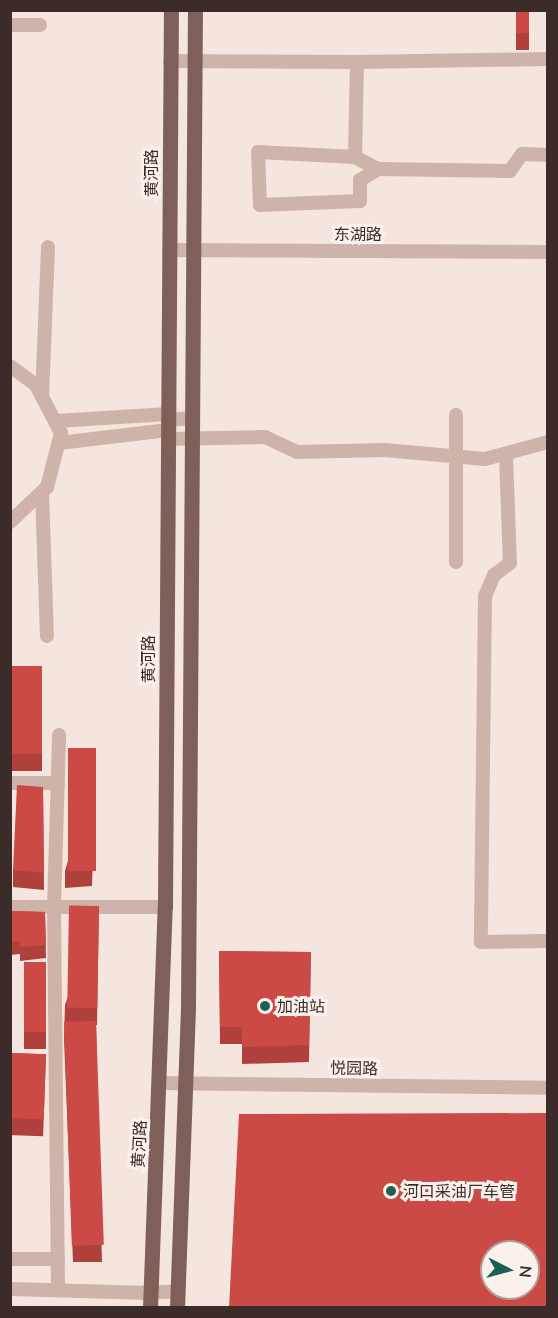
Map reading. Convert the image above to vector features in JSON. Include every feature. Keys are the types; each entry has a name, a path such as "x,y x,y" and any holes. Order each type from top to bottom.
{"main road":[{"name":"黄河路","path":"150,1300 165,906 171,10"},
{"path":"177,1308 186,1082 195,10"}],"street":[{"path":"10,25 40,25"},
{"path":"170,61 357,62 548,59"},
{"path":"355,157 357,62"},
{"path":"378,169 360,180 360,201 260,205 258,152 355,157 378,169 510,171 522,154 548,155"},
{"path":"42,397 48,247"},
{"name":"东湖路","path":"169,250 548,252"},
{"path":"10,366 42,397 56,421 59,443 42,493 47,636"},
{"path":"456,415 456,562"},
{"path":"59,443 168,426 192,418"},
{"path":"56,421 168,426 192,439 265,437 297,452 384,450 456,458 506,456 548,442"},
{"path":"506,456 510,563 494,575 485,596 482,942 548,941"},
{"path":"10,522 42,493"},
{"path":"58,1290 50,1059 59,735"},
{"path":"10,783 58,783"},
{"path":"10,907 165,906"},
{"name":"悦园路","path":"159,1083 548,1088"},
{"path":"10,1259 58,1260"},
{"path":"10,1289 58,1290 150,1300 178,1291"}],"building":[{"path":"516,10 529,10 529,33 516,33"},
{"path":"10,666 42,666 42,754 10,754"},
{"path":"68,748 96,748 96,871 68,871"},
{"path":"17,785 43,787 44,873 13,870"},
{"path":"69,905 99,906 97,1008 67,1007"},
{"path":"10,911 45,912 46,945 20,947 20,941 10,942"},
{"name":"加油站","path":"219,951 311,952 309,1045 242,1047 242,1027 220,1027"},
{"path":"24,962 46,962 46,1032 24,1032"},
{"path":"96,1021 104,1245 72,1246 64,1022"},
{"path":"10,1053 46,1054 44,1119 10,1118"},
{"name":"河口采油厂车管","path":"548,1113 548,1308 229,1308 239,1114"}],"place":[{"name":"加油站","path":"265,1006"},
{"name":"河口采油厂车管","path":"391,1191"}]}
